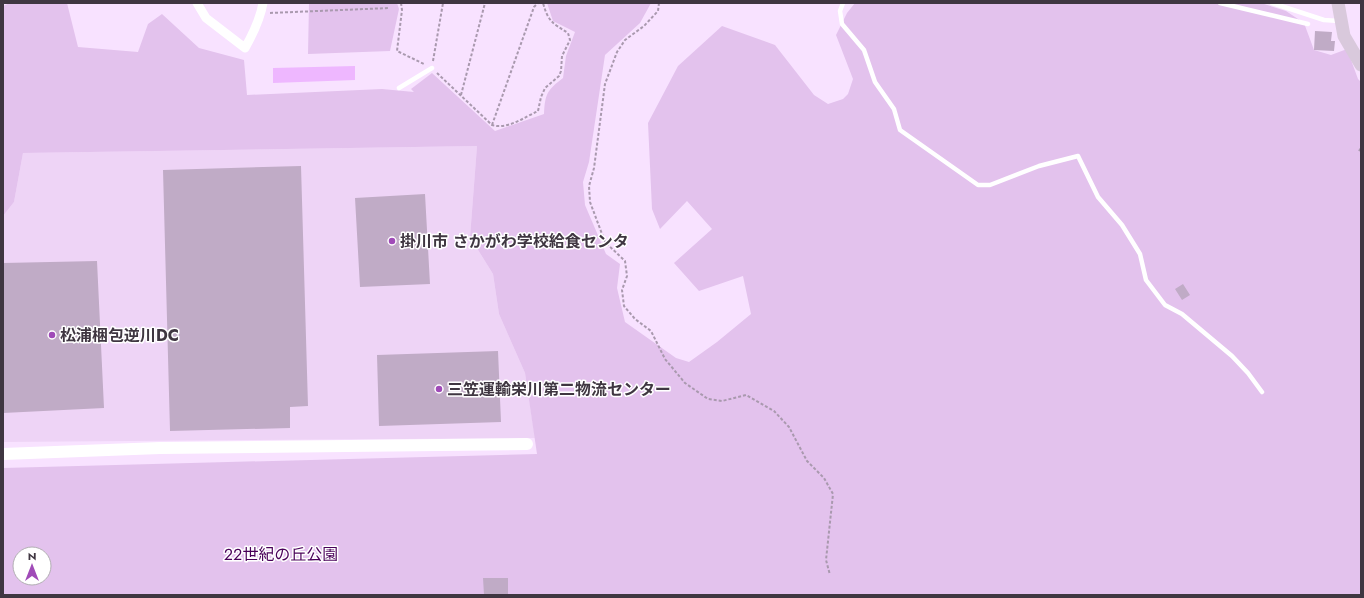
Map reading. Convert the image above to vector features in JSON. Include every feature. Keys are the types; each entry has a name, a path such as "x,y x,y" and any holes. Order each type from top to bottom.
{"main road":[{"path":"1338,3 1340,22 1351,50 1361,65"}],"street":[{"path":"197,3 206,18 245,48 261,14 263,3"},
{"path":"3,454 160,448 527,444"}],"lane":[{"path":"842,3 840,11 842,24 864,50 875,82 894,108 900,130 978,184 990,185 1039,166 1078,156 1098,196 1122,225 1140,254 1146,280 1165,305 1182,314 1232,356 1248,373 1262,392"},
{"path":"1220,3 1308,24"},
{"path":"1272,3 1324,20 1340,22"},
{"path":"399,88 432,68"}],"path":[{"path":"400,3 402,10 396,51 432,68 492,125 498,127 507,125 538,111 541,97 545,88 559,76 561,71 562,56 570,40 568,33 552,23 546,16 543,3"},
{"path":"432,68 435,42 443,3"},
{"path":"461,95 486,3"},
{"path":"492,125 534,7 538,3"},
{"path":"658,3 658,11 644,26 625,40 617,52 605,84 594,168 589,186 590,202 605,242 625,261 627,276 622,290 624,306 635,319 651,331 665,359 685,383 708,399 722,400 746,395 774,411 789,427 807,460 824,478 834,494 826,560 830,575"},
{"path":"261,14 389,8"}],"shaded area":[{"path":"355,66 355,80 273,83 273,68"},
{"path":"477,146 470,237 493,274 499,314 525,373 535,438 3,442 3,216 14,202 23,153"}],"green space":[{"name":"２２世紀の丘公園","path":"10,3 67,3 78,47 138,52 148,24 162,14 199,48 244,60 247,95 382,89 414,92 411,89 432,73 495,131 544,114 546,97 550,89 563,78 566,56 575,32 553,21 547,3 651,3 640,23 605,55 589,162 583,182 585,205 606,254 620,264 617,288 625,322 676,358 689,362 717,342 751,314 743,276 699,291 674,263 712,229 687,201 660,229 652,209 648,123 678,66 722,26 775,45 814,95 828,104 843,99 848,94 853,79 836,35 847,13 855,3 1261,3 1286,11 1304,23 1314,50 1331,55 1347,49 1358,79 1361,82 1361,595 3,595 3,468 537,454 525,373 499,314 493,274 470,237 477,146 23,153 14,202 3,216 3,6"},
{"path":"309,3 397,3 399,9 390,51 308,54"}],"building":[{"path":"1315,31 1332,32 1331,41 1335,41 1334,51 1314,50"},
{"path":"301,166 308,406 290,407 290,428 170,431 163,170"},
{"name":"掛川市 さかがわ学校給食センタ","path":"425,194 430,284 360,287 355,198"},
{"name":"松浦梱包逆川DC","path":"97,261 104,408 3,413 3,263"},
{"path":"1183,284 1190,295 1182,300 1175,289"},
{"name":"三笠運輸栄川第二物流センター","path":"498,351 501,422 379,426 377,355"},
{"path":"483,578 508,578 508,595 484,595"}],"place":[{"name":"掛川市 さかがわ学校給食センタ","path":"392,241"},
{"name":"松浦梱包逆川DC","path":"52,335"},
{"name":"三笠運輸栄川第二物流センター","path":"439,389"}]}
